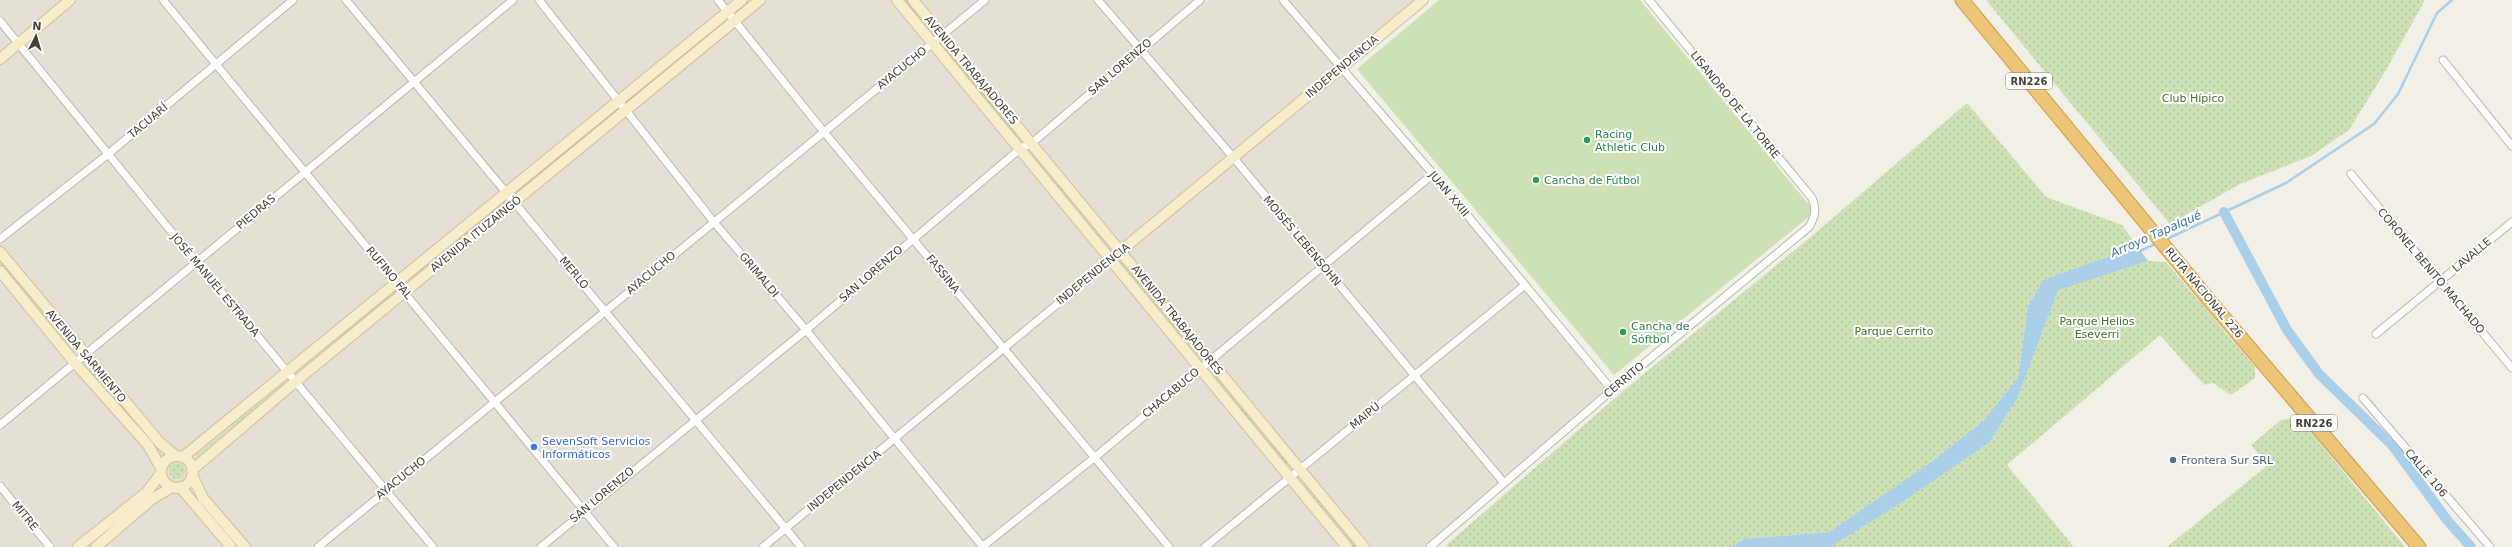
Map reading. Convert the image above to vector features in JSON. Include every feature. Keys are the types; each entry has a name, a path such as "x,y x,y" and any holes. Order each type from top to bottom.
{"highway":[{"name":"RUTA NACIONAL 226","path":"1962,0 2209,300 2419,547"}],"main road":[{"path":"0,59 70,0"},
{"name":"AVENIDA ITUZAINGÓ","path":"179,457 288,373 618,100 742,0"},
{"name":"AVENIDA ITUZAINGÓ","path":"192,472 295,382 760,0"},
{"name":"AVENIDA TRABAJADORES","path":"897,0 1112,258 1347,547"},
{"name":"AVENIDA TRABAJADORES","path":"913,0 1364,547"},
{"name":"INDEPENDENCIA","path":"1112,258 1423,0"},
{"name":"AVENIDA SARMIENTO","path":"0,252 161,444 179,457"},
{"name":"AVENIDA SARMIENTO","path":"0,271 75,364 148,445 161,470"},
{"path":"78,547 147,492 167,460 179,457 187,460 203,498 245,547"},
{"path":"161,470 165,482 176,487 231,547"},
{"path":"96,547 152,499 176,487 188,483 192,472"}],"street":[{"name":"RUFINO FAL","path":"162,0 495,401 583,511 614,547"},
{"name":"TACUARÍ","path":"0,239 107,155 293,0"},
{"name":"MERLO","path":"346,0 801,547"},
{"name":"PIEDRAS","path":"0,425 75,364 304,171 513,0"},
{"name":"GRIMALDI","path":"539,0 713,221 806,330 982,547"},
{"name":"FASSINA","path":"718,0 824,132 1169,547"},
{"name":"AYACUCHO","path":"318,547 606,311 713,221 985,0"},
{"name":"MOISÉS LEBENSOHN","path":"1098,0 1233,157 1504,483"},
{"name":"SAN LORENZO","path":"541,547 695,419 806,330 1021,148 1032,143 1200,0"},
{"name":"JUAN XXIII","path":"1283,0 1340,69 1433,174 1612,390"},
{"name":"LISANDRO DE LA TORRE","path":"1649,0 1812,198 1815,212"},
{"name":"JOSÉ MANUEL ESTRADA","path":"0,22 107,155 433,547"},
{"path":"2443,60 2512,146"},
{"name":"CHACABUCO","path":"982,547 1094,458 1433,174"},
{"name":"CORONEL BENITO MACHADO","path":"2351,174 2439,283 2512,368"},
{"name":"CERRITO","path":"1430,547 1612,390 1809,227 1815,212"},
{"name":"LAVALLE","path":"2376,334 2512,222"},
{"name":"INDEPENDENCIA","path":"763,547 1112,258"},
{"name":"MAIPÚ","path":"1205,547 1524,285"},
{"name":"CALLE 106","path":"2363,398 2490,547"},
{"name":"MITRE","path":"0,486 50,547"}],"shaded area":[{"path":"0,0 1423,0 1340,69 1612,390 1430,547 0,547"}],"green space":[{"path":"904,0 907,0 931,30 929,31"},
{"name":"Racing Athletic Club","path":"1439,0 1640,0 1815,212 1614,375 1357,69"},
{"name":"Club Hípico","path":"1986,0 2425,0 2386,70 2349,130 2311,156 2240,184 2170,224"},
{"path":"721,25 722,27 632,96"},
{"path":"946,48 1019,135 1017,137 945,49"},
{"name":"Parque Cerrito","path":"1967,103 2046,197 2122,225 2137,246 2043,280 2028,306 2018,378 1983,421 1931,462 1829,532 1744,539 1731,547 1444,547 1622,392 1813,235"},
{"path":"609,115 610,116 522,187"},
{"path":"1035,155 1108,243 1106,244 1034,157"},
{"path":"500,205 501,206 413,277"},
{"path":"1,261 72,348 70,349 0,264"},
{"name":"Parque Helios Eseverri","path":"2148,261 2166,262 2255,367 2255,378 2231,395 2213,383 2204,385 2160,335 2007,465 2074,547 1830,547 1895,507 1989,443 2017,399 2058,289"},
{"path":"1123,262 1196,350 1194,351 1122,264"},
{"path":"388,296 389,297 301,369"},
{"path":"90,369 162,455 160,456 89,370"},
{"path":"1215,375 1288,462 1286,464 1213,376"},
{"path":"283,383 284,384 197,457 196,456"},
{"path":"2294,418 2302,421 2405,547 2167,547 2268,465 2251,445 2281,420"},
{"path":"177,463 183,465 185,471 183,477 177,479 171,477 169,471 171,465"},
{"path":"1306,486 1357,547 1354,547 1305,487"}],"water":[{"path":"2137,246 2148,261 2058,290 2017,399 1989,443 1895,507 1830,547 1731,547 1744,539 1829,532 1931,462 1983,421 2018,378 2028,306 2043,280"}],"waterway":[{"name":"Arroyo Tapalqué","path":"2165,240 2286,183 2374,124 2398,94 2437,13 2452,0"},
{"path":"2224,212 2287,330 2319,374 2393,446 2447,520 2471,547"},
{"name":"Arroyo Tapalqué","path":"2138,252 2157,243"}],"place":[{"name":"Racing Athletic Club","path":"1587,140"},
{"name":"Cancha de Fútbol","path":"1536,180"},
{"name":"Cancha de Sóftbol","path":"1623,332"},
{"name":"SevenSoft Servicios Informáticos","path":"534,447"},
{"name":"Frontera Sur SRL","path":"2173,460"}]}
